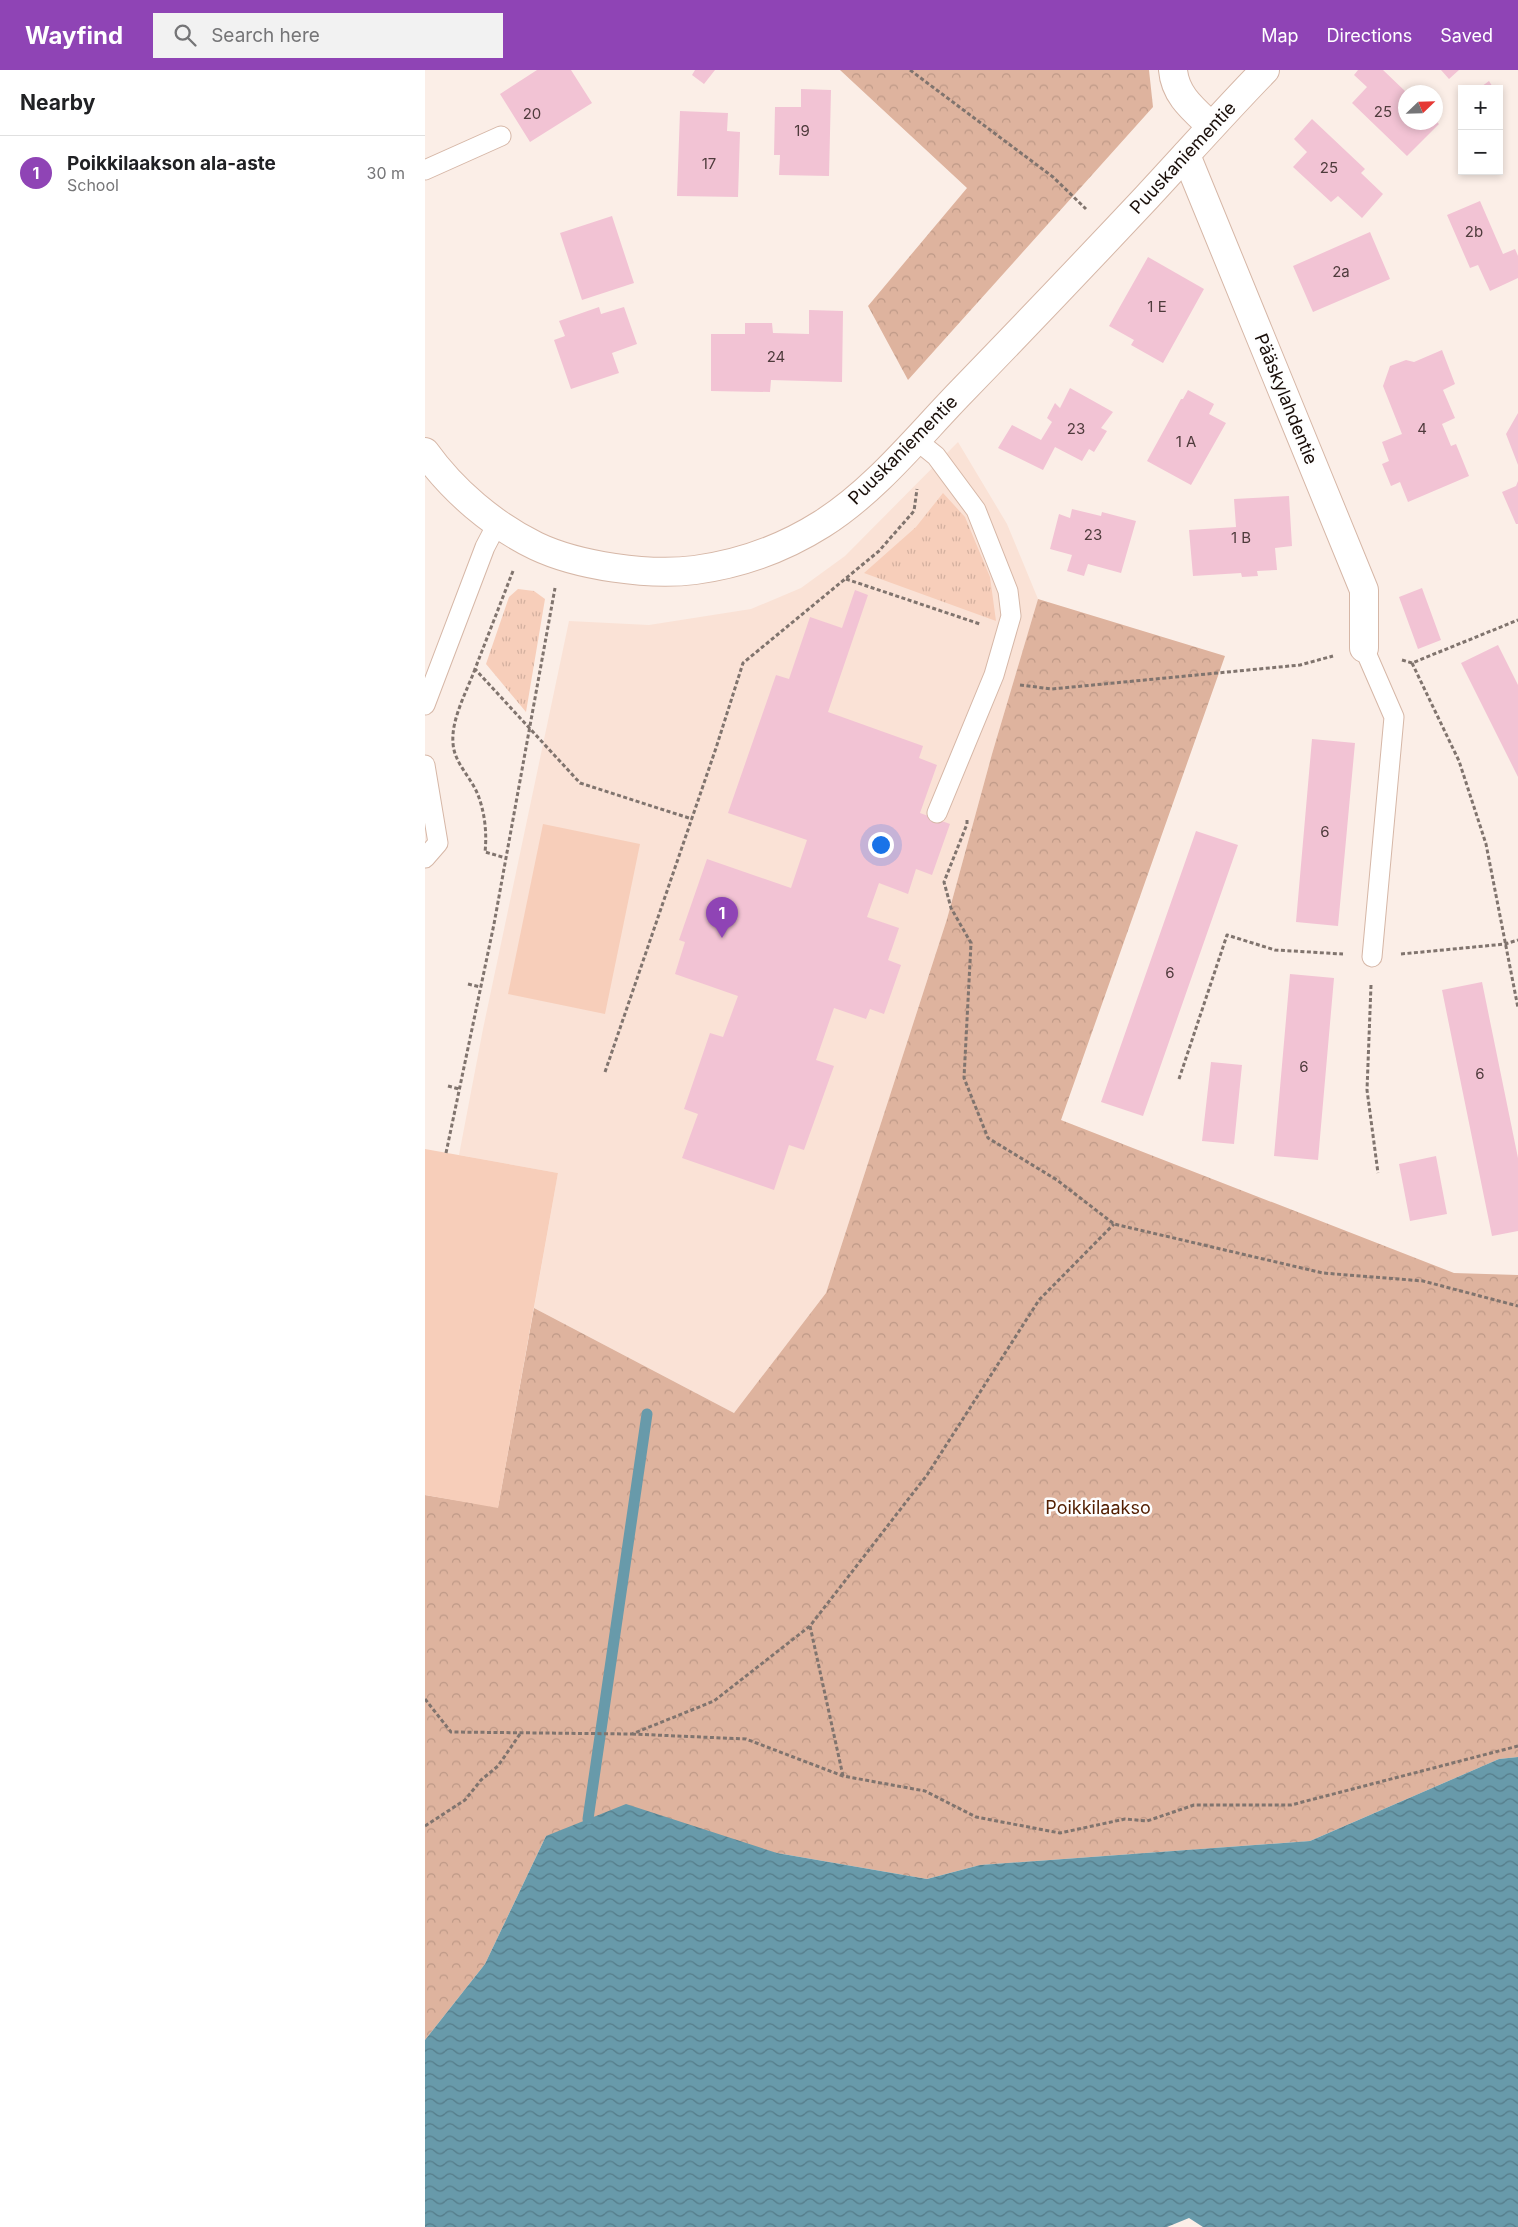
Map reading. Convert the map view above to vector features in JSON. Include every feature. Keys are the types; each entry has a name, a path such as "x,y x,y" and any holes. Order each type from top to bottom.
{"street":[{"path":"1173,70 1173,79 1183,99 1211,126"},
{"name":"Puuskaniementie","path":"425,452 470,501 497,524 537,547 577,560 619,568 694,570 731,562 778,548 823,524 870,488 1056,294 1265,70"},
{"name":"Pääskylahdentie","path":"1186,155 1364,590 1364,648"}],"lane":[{"path":"425,170 501,136"},
{"path":"915,439 937,456 976,510 1008,591 1011,616 994,675 937,813"},
{"path":"425,705 485,547 497,524"},
{"path":"1364,648 1394,717 1373,956"},
{"path":"425,765 438,843 425,858"}],"path":[{"path":"911,70 1053,176 1086,209"},
{"path":"605,1072 692,819 743,663 879,551 914,511 918,483"},
{"path":"505,858 485,852 487,834 478,795 458,760 453,743 455,724 516,563"},
{"path":"845,579 1007,633"},
{"path":"446,1153 480,987 557,583"},
{"path":"994,675 1022,686 1052,689 1300,665 1364,648 1412,663 1518,620"},
{"path":"1412,663 1459,761 1487,844 1518,1008"},
{"path":"475,669 529,730 580,783 692,819"},
{"path":"967,814 967,824 944,882 951,908 971,943 964,1078 988,1138 1057,1180 1114,1224 1323,1273 1423,1281 1518,1306"},
{"path":"1179,1079 1227,936 1275,950 1373,956 1505,944 1518,940"},
{"path":"1373,956 1367,1090 1379,1172"},
{"path":"469,984 480,987"},
{"path":"448,1086 459,1088"},
{"path":"632,1734 714,1701 809,1626 927,1475 1039,1300 1114,1224"},
{"path":"809,1626 843,1776"},
{"path":"425,1699 451,1732 572,1735 632,1734 746,1739 843,1776 925,1791 976,1817 1061,1834 1125,1819 1147,1821 1194,1805 1291,1805 1518,1746"},
{"path":"425,1826 465,1800 481,1780 498,1766 521,1734"}],"shaded area":[{"path":"958,442 1007,524 1038,599 992,754 947,919 826,1293 734,1413 534,1308 558,1173 459,1155 483,1029 569,621 649,625 751,609 801,588 845,556"}],"green space":[{"path":"840,70 1149,70 1153,107 908,380 868,306 967,188"},
{"path":"943,493 965,517 990,577 996,621 864,573 916,527"},
{"path":"518,589 534,591 545,599 526,712 486,664 509,597"},
{"name":"Poikkilaakso","path":"1038,599 1225,656 1061,1120 1454,1273 1518,1275 1518,1757 1499,1759 1310,1841 980,1865 927,1879 777,1853 546,1836 485,1964 425,2040 425,1495 498,1507 534,1308 734,1413 826,1293 947,919 992,754"},
{"path":"543,824 640,844 605,1014 508,994"},
{"path":"425,1149 558,1173 498,1508 425,1495"}],"water":[{"path":"1518,1757 1518,2227 1203,2227 1189,2218 1167,2227 425,2227 425,2040 485,1964 546,1836 626,1804 777,1853 927,1879 980,1865 1310,1841 1499,1759"}],"building":[{"path":"537,70 571,70 592,103 530,142 500,94"},
{"path":"695,70 715,70 704,84 692,75"},
{"path":"1358,70 1383,70 1399,85 1398,130 1433,130 1407,156 1352,103 1367,87 1354,75"},
{"path":"1441,70 1459,70 1449,79"},
{"path":"1489,81 1492,85 1484,85"},
{"path":"801,89 831,90 829,176 779,175 780,155 774,155 775,107 801,107"},
{"path":"680,111 728,113 727,131 740,132 738,197 677,196"},
{"path":"1312,119 1365,169 1361,173 1383,194 1362,218 1338,196 1331,202 1293,167 1307,152 1294,139"},
{"path":"1480,201 1503,254 1515,249 1518,256 1518,278 1490,291 1478,265 1470,268 1447,215"},
{"path":"612,216 634,283 582,300 560,233"},
{"path":"1370,232 1390,279 1313,312 1293,266"},
{"path":"1148,257 1204,289 1163,363 1131,345 1134,340 1109,326"},
{"path":"599,307 601,314 624,307 637,344 612,353 619,373 571,389 554,340 565,336 559,321"},
{"path":"809,310 843,311 842,382 771,380 770,392 711,391 711,334 745,334 745,323 772,323 773,333 809,334"},
{"path":"1442,350 1455,384 1443,390 1455,418 1442,424 1451,446 1456,444 1469,476 1408,502 1400,482 1391,486 1382,464 1389,461 1382,442 1402,434 1383,386 1390,366 1406,360 1414,362"},
{"path":"1070,388 1113,412 1101,428 1107,431 1094,452 1089,449 1082,461 1055,447 1043,470 998,448 1012,425 1041,440 1052,422 1047,418 1055,403 1060,408"},
{"path":"1188,390 1214,404 1209,414 1226,423 1191,485 1147,461 1181,399 1183,399"},
{"path":"1518,413 1518,465 1506,434"},
{"path":"1518,481 1518,524 1516,524 1502,492 1516,486"},
{"path":"1289,496 1292,546 1275,548 1277,570 1257,571 1258,576 1242,577 1241,573 1193,576 1189,530 1236,527 1234,499"},
{"path":"1072,509 1101,516 1102,512 1136,521 1121,573 1088,564 1084,576 1067,571 1072,555 1050,549 1059,514 1070,518"},
{"path":"1422,588 1441,640 1418,649 1399,597"},
{"path":"855,590 868,595 828,712 923,746 919,758 937,765 920,813 950,824 932,875 916,869 908,894 879,883 867,917 899,928 888,960 901,965 884,1014 870,1009 866,1019 834,1008 816,1060 834,1066 804,1150 789,1145 774,1190 682,1158 698,1114 684,1109 710,1033 723,1037 738,996 675,974 685,942 679,940 707,859 791,888 807,840 728,813 776,675 789,679 810,617 842,628"},
{"path":"1498,645 1518,685 1518,777 1461,663"},
{"path":"1312,739 1355,743 1338,926 1296,922"},
{"path":"1196,831 1238,845 1143,1116 1101,1102"},
{"path":"1290,974 1334,978 1318,1160 1274,1156"},
{"path":"1482,982 1518,1158 1518,1231 1492,1236 1442,990"},
{"path":"1211,1062 1242,1065 1234,1144 1202,1141"},
{"path":"1436,1156 1447,1214 1410,1221 1399,1164"}],"waterway":[{"path":"588,1819 647,1414"}],"place":[{"name":"Poikkilaakson ala-aste","path":"722,938"}]}
